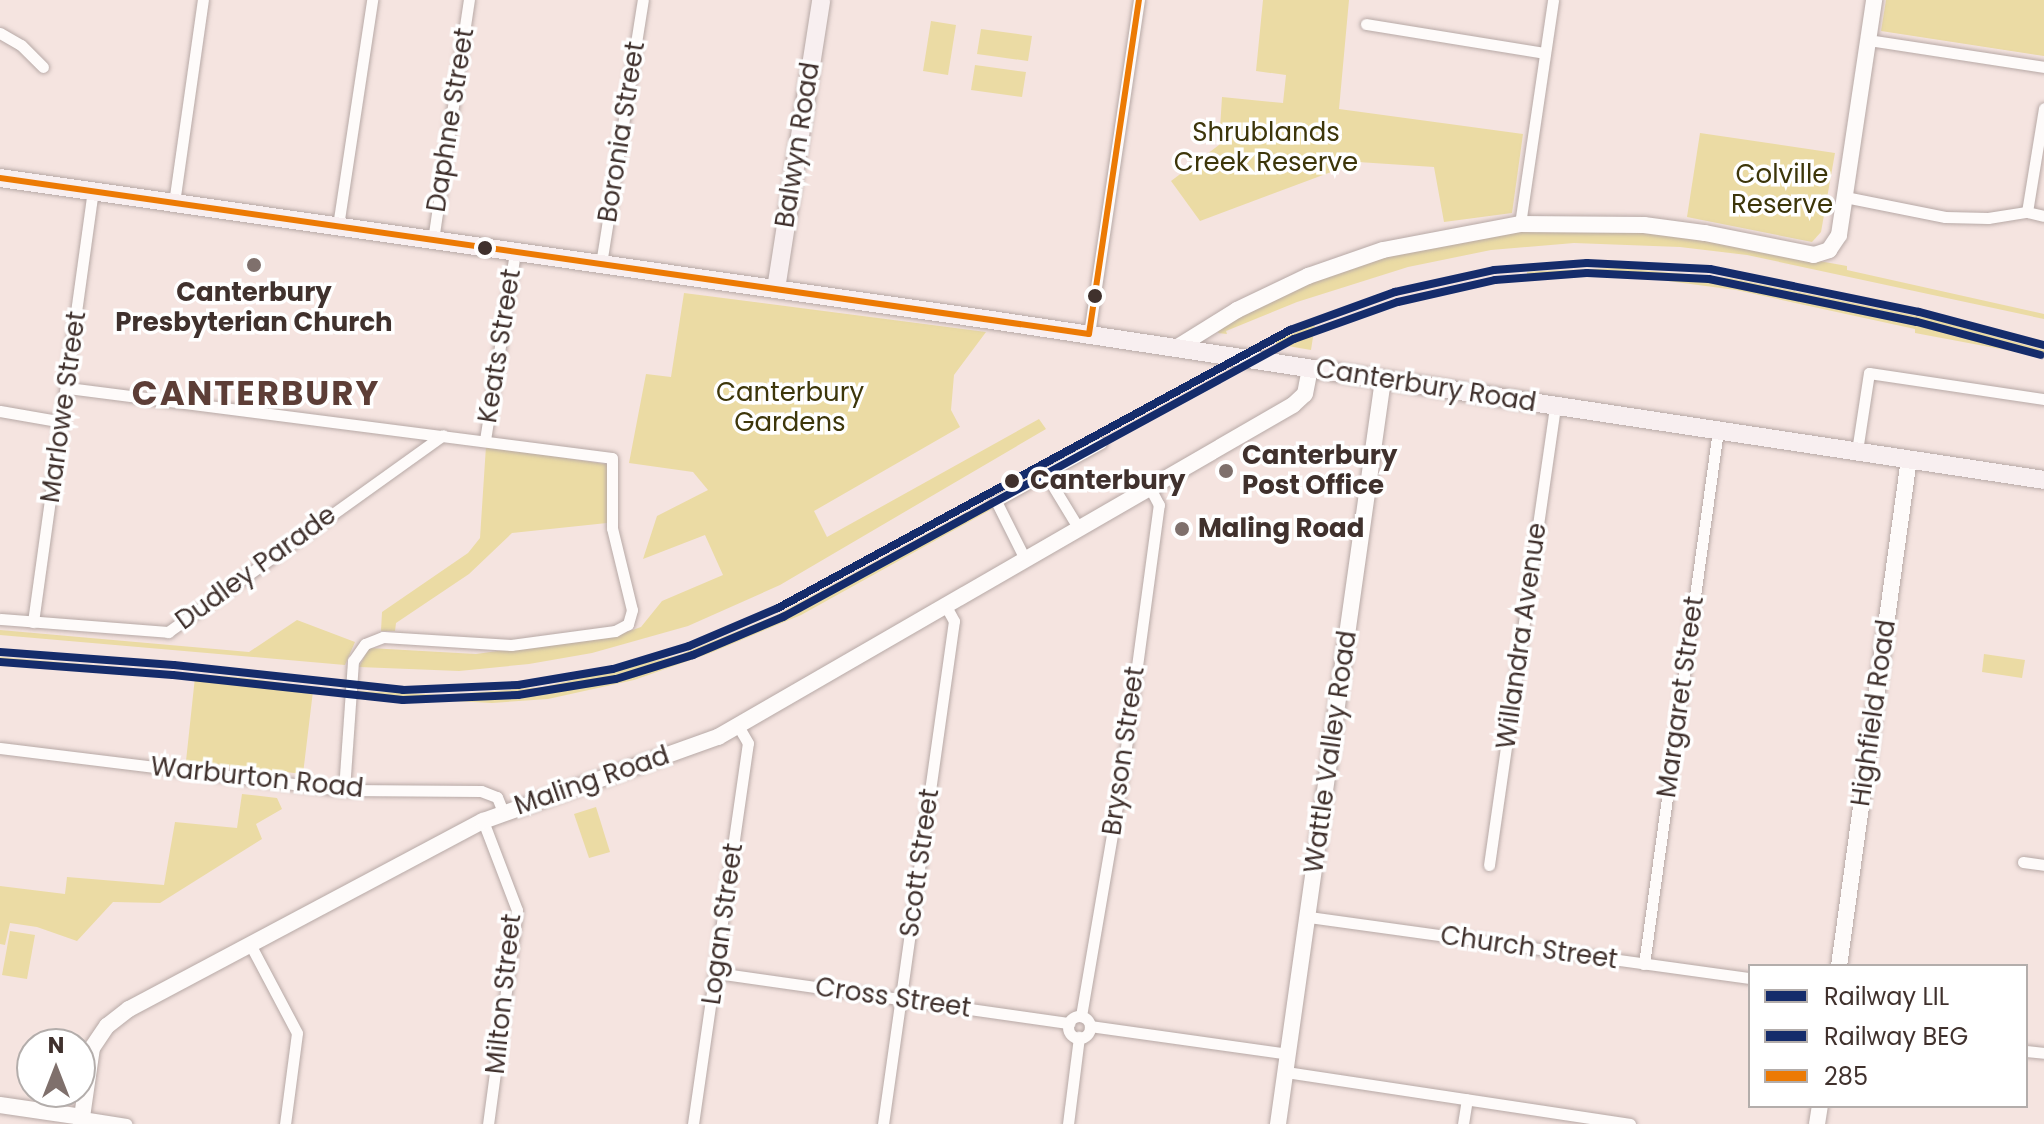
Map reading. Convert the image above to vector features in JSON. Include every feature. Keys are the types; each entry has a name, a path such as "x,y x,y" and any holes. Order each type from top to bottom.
{"main road":[{"name":"Balwyn Road","path":"776,289 821,0"},
{"name":"Canterbury Road","path":"0,178 1089,334 2044,480"}],"street":[{"path":"174,203 203,0"},
{"path":"338,226 372,0"},
{"name":"Daphne Street","path":"433,240 469,0"},
{"name":"Boronia Street","path":"601,264 643,0"},
{"path":"1089,334 1139,0"},
{"path":"1520,224 1553,0"},
{"path":"1176,348 1218,322 1308,276 1383,250 1520,224 1644,225 1705,233 1814,255 1829,250 1839,235 1874,0"},
{"path":"1366,24 1545,53"},
{"path":"0,33 21,45 43,67"},
{"path":"1868,40 2044,67"},
{"path":"2027,212 2044,108"},
{"name":"Marlowe Street","path":"33,622 68,388 93,191"},
{"path":"1845,197 1945,217 1988,218 2027,212 2044,216"},
{"name":"Keats Street","path":"485,440 515,252"},
{"path":"1218,322 1212,336 1223,355"},
{"name":"Maling Road","path":"82,1121 92,1048 107,1026 129,1009 483,821 718,737 1293,405 1305,394 1310,369"},
{"path":"1857,451 1869,373 2044,399"},
{"name":"Wattle Valley Road","path":"1278,1124 1383,380"},
{"path":"68,388 612,458 612,528 632,610 628,624 615,631 511,645 383,637 365,644 353,661 344,790"},
{"name":"Willandra Avenue","path":"1489,865 1555,406"},
{"path":"0,411 63,422"},
{"name":"Margaret Street","path":"1644,964 1718,430"},
{"name":"Dudley Parade","path":"0,619 168,632 443,435"},
{"path":"1025,559 996,501 1101,443"},
{"name":"Highfield Road","path":"1839,964 1909,459"},
{"path":"1045,473 1079,529"},
{"name":"Bryson Street","path":"1086,1021 1159,505 1150,488"},
{"name":"Scott Street","path":"883,1124 954,621 945,605"},
{"name":"Logan Street","path":"693,1124 748,743 738,726"},
{"name":"Warburton Road","path":"0,748 344,790 481,791 497,797 503,812"},
{"name":"Milton Street","path":"483,821 517,910 488,1124"},
{"path":"2023,862 2044,865"},
{"name":"Church Street","path":"1309,917 1748,978"},
{"path":"251,946 297,1033 285,1124"},
{"name":"Cross Street","path":"717,973 1069,1023"},
{"path":"1079,1037 1069,1031 1069,1023 1074,1017 1288,1054"},
{"path":"1079,1037 1087,1034 1086,1021"},
{"path":"1068,1124 1079,1037"},
{"path":"1286,1072 1630,1124"},
{"path":"1463,1124 1467,1099"},
{"path":"0,1105 82,1121 126,1124"}],"green space":[{"name":"Shrublands Creek Reserve","path":"1263,0 1349,0 1339,109 1523,134 1512,213 1444,222 1434,167 1358,162 1200,221 1171,181 1219,145 1222,97 1283,103 1286,75 1256,71"},
{"path":"1886,0 2044,0 2044,56 1881,31"},
{"path":"931,21 956,25 948,75 923,71"},
{"path":"981,29 1032,36 1028,61 977,54"},
{"path":"975,65 1026,72 1022,97 971,90"},
{"name":"Colville Reserve","path":"1700,133 1835,153 1821,232 1812,242 1687,217"},
{"path":"1496,232 1657,232 1847,266 1847,270 2044,314 2044,319 1747,255 1680,247 1574,243 1491,250 1408,267 1297,302 1226,331 1227,334 1218,333 1220,328 1285,292 1362,263"},
{"path":"1619,268 1730,278 1932,319 2044,350 2044,357 1915,333 1915,329 1736,290 1630,276 1527,276 1527,272"},
{"name":"Canterbury Gardens","path":"684,293 986,332 954,375 951,410 960,427 814,511 827,537 1039,419 1046,429 780,585 688,626 592,653 529,664 459,671 359,667 369,648 476,654 621,634 641,627 662,601 723,575 705,535 643,559 657,516 708,490 693,472 629,463 646,374 671,377"},
{"path":"1315,324 1311,350 1276,344 1276,341"},
{"path":"486,446 609,466 607,523 512,533 469,574 396,623 395,631 381,631 382,612 468,553 480,538"},
{"path":"990,500 994,508 801,615 708,654 634,680 548,699 492,703 359,696 360,691 444,695 543,687 679,655 775,616"},
{"path":"297,620 355,642 345,665 0,635 0,630 249,652"},
{"path":"1984,654 2025,660 2022,678 1982,672"},
{"path":"0,657 246,678 342,691 342,694 313,691 303,774 186,761 195,677 0,662"},
{"path":"242,794 277,798 282,809 256,824 262,839 160,903 113,902 77,941 37,927 10,923 5,945 0,944 0,886 65,894 67,877 164,885 175,822 237,828"},
{"path":"596,807 610,852 589,858 574,814"},
{"path":"10,931 35,935 27,979 2,975"}],"rail line":[{"name":"LIL","path":"0,652 174,665 403,690 518,685 613,669 689,646 778,608 1290,330 1395,292 1494,270 1587,263 1710,269 1919,312 2044,345"},
{"name":"BEG","path":"0,662 173,675 403,700 518,695 616,679 693,655 783,617 1294,339 1398,302 1495,280 1587,273 1709,279 1917,322 2041,355"}],"transit line":[{"name":"285","path":"1089,334 1139,0"},
{"name":"285","path":"0,178 1089,334"}],"place":[{"name":"Canterbury Presbyterian Church","path":"254,265"},
{"name":"Canterbury Post Office","path":"1226,471"},
{"name":"Canterbury","path":"1012,481"},
{"name":"Maling Road","path":"1182,529"}],"district":[{"name":"CANTERBURY","path":"256,394"}]}
